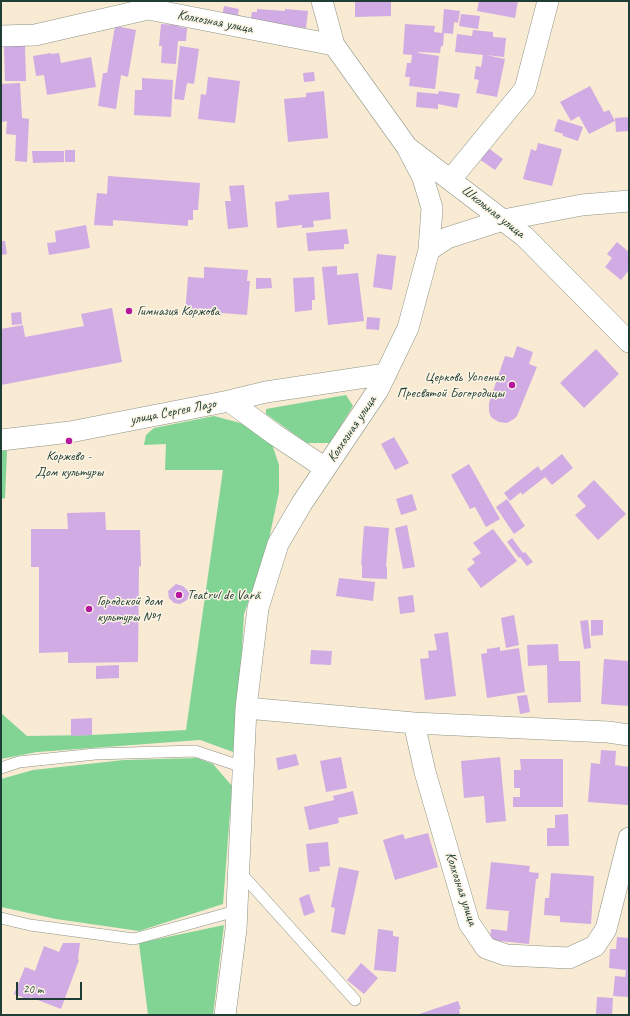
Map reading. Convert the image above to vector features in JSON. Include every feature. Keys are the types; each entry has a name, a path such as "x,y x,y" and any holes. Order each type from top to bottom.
{"street":[{"name":"Колхозная улица","path":"225,1015 236,929 246,708 258,608 278,544 302,503 378,390 408,328 428,250 432,208 423,178 407,147 334,46 322,1"},
{"name":"Школьная улица","path":"548,1 525,89 451,179 525,237 629,342"},
{"name":"Колхозная улица","path":"1,36 35,35 148,9 334,46"},
{"name":"Колхозная улица","path":"407,147 451,179"},
{"path":"428,250 447,238 503,220 582,205 629,201"},
{"path":"229,401 266,392 386,374"},
{"name":"улица Сергея Лазо","path":"1,440 70,432 229,401 274,434 325,468"},
{"path":"246,708 414,723 608,732 629,735"},
{"name":"Колхозная улица","path":"414,723 425,772 469,924 486,948 506,955 569,958 595,946 606,929 629,838"}],"lane":[{"path":"1,768 19,762 95,754 195,751 243,767"},
{"path":"238,871 355,1000"},
{"path":"1,918 30,925 134,939 236,911"}],"green space":[{"path":"346,395 353,406 330,443 307,443 266,414 266,409"},
{"path":"214,416 244,424 272,444 279,465 279,492 266,553 244,614 236,753 200,740 37,752 1,759 1,713 27,736 92,735 186,730 223,470 165,470 166,444 144,445 146,435 154,428"},
{"path":"1,448 7,451 5,498 1,499"},
{"path":"197,758 213,764 232,786 223,904 139,931 56,919 1,907 1,779 33,770 124,760"},
{"path":"224,925 213,1015 148,1015 139,943"}],"building":[{"path":"355,1 391,1 391,16 355,17"},
{"path":"479,1 518,1 515,18 477,11"},
{"path":"224,6 239,9 238,15 251,18 252,12 257,12 257,9 308,11 306,28 250,22 222,17"},
{"path":"444,9 460,11 458,23 454,22 453,34 444,33 443,46 441,46 440,53 418,52 439,56 435,89 409,86 410,77 405,77 407,63 411,63 412,55 403,54 405,24 435,26 434,32 442,33"},
{"path":"461,14 480,16 478,29 459,26"},
{"path":"161,24 179,25 179,27 187,28 186,41 178,41 176,64 161,63 162,46 159,46"},
{"path":"115,26 136,30 128,77 121,75 116,109 98,106 103,73 107,73"},
{"path":"473,30 493,32 493,37 506,38 504,57 486,55 505,59 497,97 476,93 479,80 474,79 476,66 481,67 483,55 455,52 457,34 472,36"},
{"path":"4,46 25,46 26,81 5,81"},
{"path":"180,46 199,49 194,84 187,83 184,100 174,99"},
{"path":"59,53 61,63 91,57 96,87 47,95 44,75 36,76 33,56"},
{"path":"314,72 315,81 304,82 303,73"},
{"path":"208,77 240,81 235,123 198,119 201,94 206,95"},
{"path":"142,78 173,80 171,117 134,115 135,90 142,90"},
{"path":"20,83 22,118 29,119 27,162 15,161 16,135 6,134 7,121 1,122 1,84"},
{"path":"590,86 604,112 609,110 615,121 589,134 579,116 571,121 560,102"},
{"path":"324,91 328,138 288,142 284,99 306,97 306,93"},
{"path":"439,91 460,94 457,108 438,104 438,109 416,107 417,92 438,94"},
{"path":"629,117 629,131 616,132 615,118"},
{"path":"558,119 583,127 578,141 554,131"},
{"path":"538,143 562,149 552,186 523,179 531,149 536,151"},
{"path":"487,147 503,159 495,170 479,159"},
{"path":"65,150 75,150 75,162 65,162"},
{"path":"32,151 64,151 64,162 33,163"},
{"path":"108,176 200,183 198,210 193,210 193,220 188,220 188,226 113,220 113,226 94,225 97,193 107,194"},
{"path":"244,185 248,227 228,229 225,201 231,201 229,186"},
{"path":"329,192 331,219 313,221 314,227 302,228 302,225 277,228 275,202 289,200 288,195"},
{"path":"86,225 90,248 49,255 47,243 56,242 55,231"},
{"path":"347,229 349,244 344,244 344,249 308,251 306,233"},
{"path":"1,241 5,241 7,254 1,255"},
{"path":"617,242 629,252 629,270 621,280 605,267 612,258 607,254"},
{"path":"377,254 396,256 392,290 373,287"},
{"path":"337,266 337,275 358,273 364,321 328,325 322,267"},
{"path":"204,267 248,270 247,281 250,281 247,315 222,313 222,316 185,314 188,277 204,278"},
{"path":"314,277 315,300 312,300 312,310 295,312 293,278"},
{"path":"256,278 271,278 272,288 256,289"},
{"path":"112,308 122,362 1,385 1,329 23,325 25,337 84,326 81,314"},
{"path":"21,312 22,324 12,325 11,313"},
{"path":"367,317 380,318 379,330 366,329"},
{"name":"Церковь Успения Пресвятой Богородицы","path":"517,346 533,352 529,364 537,367 517,416 507,423 499,422 490,415 489,403 505,356 513,358"},
{"path":"596,349 619,374 584,408 560,383"},
{"path":"394,437 409,463 395,470 381,444"},
{"path":"562,454 573,468 552,485 545,477 522,495 521,492 510,501 504,493 538,466 541,471"},
{"path":"469,464 500,519 486,527 475,507 470,509 451,475"},
{"path":"594,480 626,514 598,540 575,515 586,506 577,496"},
{"path":"412,494 417,510 401,515 396,499"},
{"path":"507,499 525,526 514,534 496,507"},
{"name":"Городской дом культуры №1","path":"105,512 106,530 140,530 141,567 139,566 138,662 68,663 68,652 39,653 39,567 31,567 31,529 68,529 67,513"},
{"path":"407,525 415,567 403,569 395,528"},
{"path":"364,526 389,528 386,567 387,579 362,578 361,565"},
{"path":"493,529 517,561 481,588 467,569 475,563 472,559 481,553 473,543"},
{"path":"512,538 523,553 525,552 533,562 527,566 520,557 519,558 507,542"},
{"path":"339,578 375,582 373,601 336,596"},
{"name":"Teatrul de Vară","path":"176,584 183,586 190,593 187,600 180,604 174,603 169,598 168,591"},
{"path":"413,595 415,612 400,614 398,597"},
{"path":"514,615 519,645 506,648 501,618"},
{"path":"588,620 591,648 584,649 580,621"},
{"path":"591,620 603,620 603,635 591,636"},
{"path":"448,632 456,696 425,700 420,659 429,658 428,651 437,650 434,634"},
{"path":"558,644 559,661 580,661 581,702 548,703 547,665 528,666 527,645"},
{"path":"500,647 500,651 519,648 525,692 487,698 481,654 487,653 487,649"},
{"path":"311,650 332,651 331,665 310,664"},
{"path":"604,659 629,661 629,706 601,704"},
{"path":"119,665 119,678 96,679 96,666"},
{"path":"527,695 530,712 520,714 517,696"},
{"path":"92,718 92,735 71,736 71,719"},
{"path":"601,750 616,751 615,765 629,767 628,805 588,802 591,763 600,764"},
{"path":"296,754 299,765 278,770 276,758"},
{"path":"341,757 347,788 326,792 320,761"},
{"path":"500,757 506,821 486,823 484,796 464,798 461,761"},
{"path":"520,759 563,759 563,807 513,807 513,797 520,797 520,788 514,788 514,770 521,770"},
{"path":"353,791 358,814 338,818 339,823 309,830 304,807 334,800 333,796"},
{"path":"568,814 569,846 547,846 547,828 555,828 555,815"},
{"path":"428,833 438,867 395,880 383,840 403,834 405,839"},
{"path":"328,842 330,866 319,867 320,871 309,872 306,844"},
{"path":"491,862 530,866 529,872 539,873 538,879 536,879 529,944 490,940 491,929 507,931 509,911 486,909"},
{"path":"339,867 359,871 345,935 331,932 335,908 331,907"},
{"path":"551,873 594,876 591,924 560,922 560,916 544,915 545,898 549,898"},
{"path":"309,894 315,912 304,916 299,898"},
{"path":"378,929 393,931 393,936 399,937 396,972 374,970"},
{"path":"617,937 629,938 629,997 613,996 615,976 625,977 626,970 609,968 610,949 616,949"},
{"path":"63,943 80,943 79,960 61,1009 30,997 29,1000 14,994 25,967 35,971 44,946 59,952"},
{"path":"361,963 378,978 364,994 347,980"},
{"path":"597,997 613,998 612,1015 596,1015"},
{"path":"458,1001 461,1009 459,1009 460,1015 416,1015"}],"place":[{"name":"Гимназия Коржова","path":"129,311"},
{"name":"Церковь Успения Пресвятой Богородицы","path":"512,385"},
{"name":"Коржево - Дом культуры","path":"69,441"},
{"name":"Teatrul de Vară","path":"179,595"},
{"name":"Городской дом культуры №1","path":"89,609"}]}
